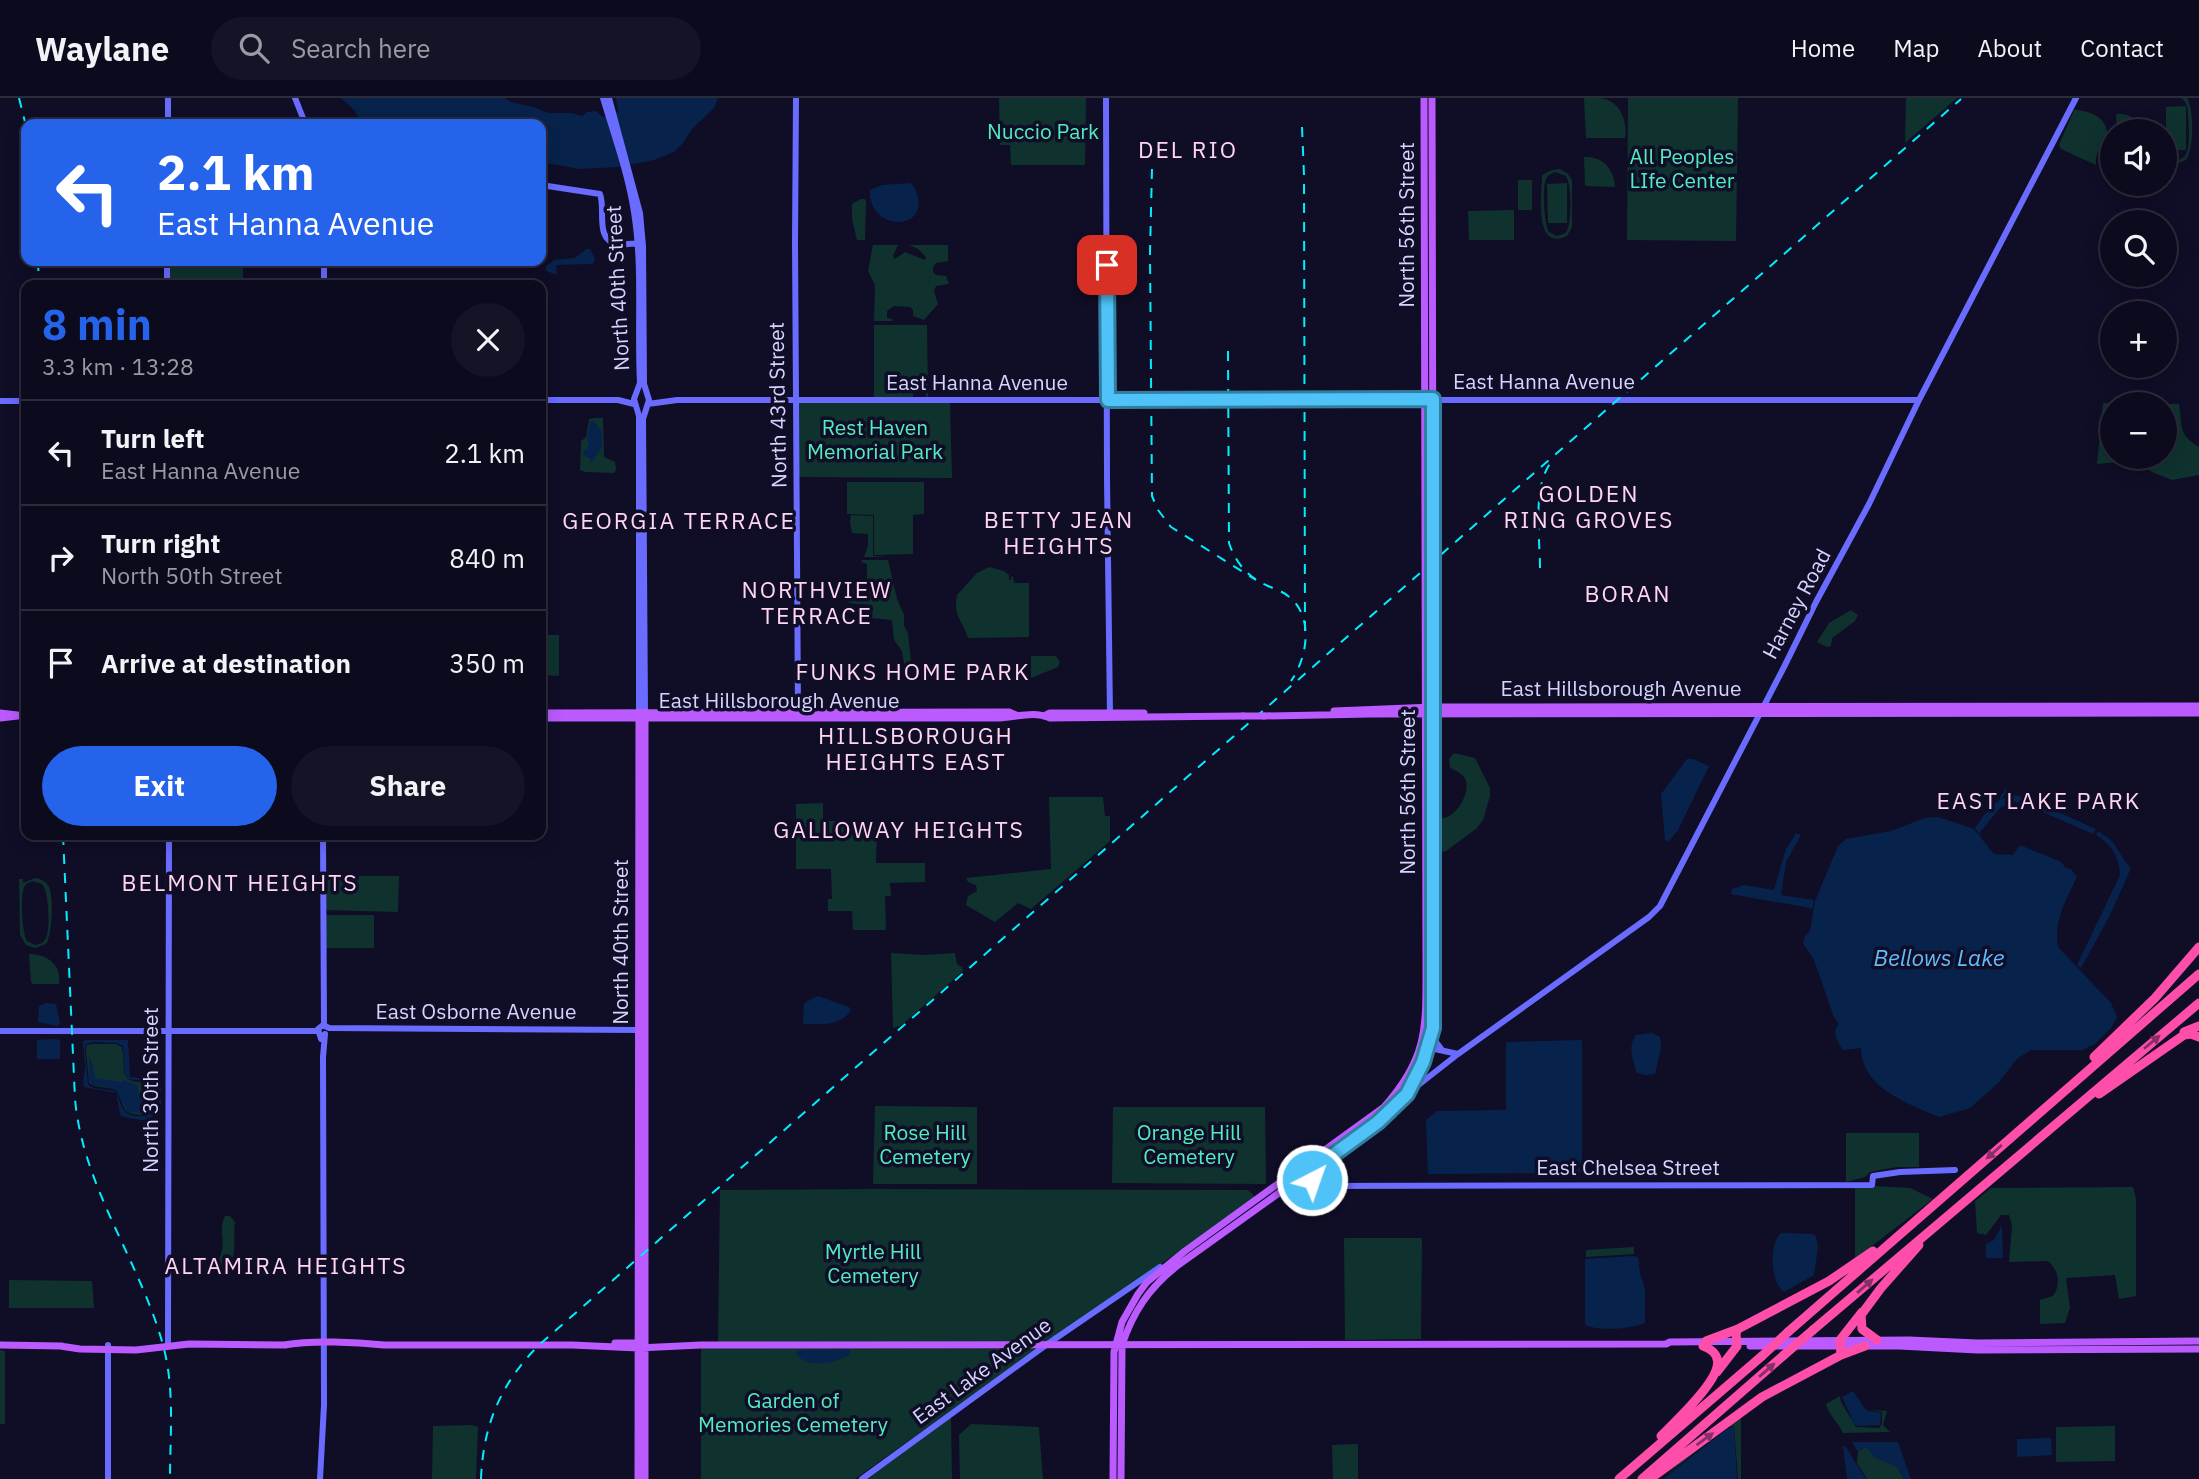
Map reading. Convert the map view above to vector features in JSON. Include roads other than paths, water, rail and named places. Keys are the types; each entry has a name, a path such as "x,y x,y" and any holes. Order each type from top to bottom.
{"highway":[{"path":"2045,1106 2155,998 2199,947"},
{"path":"1618,1479 2199,974"},
{"path":"1642,1479 1945,1217 2199,1003"},
{"path":"2062,1118 2075,1112 2182,1033 2199,1026"},
{"path":"2166,1046 2184,1035 2199,1037"},
{"path":"1650,1479 1762,1397 1840,1347 1864,1309 1945,1217"},
{"path":"1704,1389 1718,1361 1705,1343 1738,1329 1841,1274 1889,1239 1898,1236"},
{"path":"1864,1309 1860,1320 1862,1329 1877,1340"},
{"path":"1618,1479 1704,1389 1737,1343 1735,1337 1738,1329"},
{"path":"1840,1347 1865,1346"}],"main road":[{"name":"North 56th Street","path":"1132,1307 1147,1282 1185,1251 1300,1174 1318,1166 1378,1122 1407,1094 1433,1028 1428,171 1424,98"},
{"name":"North 56th Street","path":"1428,171 1432,98"},
{"path":"1429,691 1450,710 1430,730 1410,711 1429,691"},
{"name":"East Hillsborough Avenue","path":"1450,710 1546,714 1762,709 1779,706 2055,709 2199,706"},
{"name":"East Hillsborough Avenue","path":"546,714 570,712 789,718 801,714 929,718 1009,712 1016,715 1044,716 1050,713 1110,716 1430,710 1762,709 1863,713 2055,709"},
{"name":"East Hillsborough Avenue","path":"2110,709 2199,713"},
{"path":"559,718 570,712"},
{"path":"0,713 21,716"},
{"name":"East Hillsborough Avenue","path":"546,716 559,718 801,714 1011,718 1016,715"},
{"path":"1507,714 1521,716 1529,722 1534,716 1546,714"},
{"name":"North 40th Street","path":"641,1030 643,906 639,889 642,715"},
{"name":"North 40th Street","path":"638,1479 641,1346 642,715"},
{"path":"0,719 21,716"},
{"name":"North 56th Street","path":"1132,1307 1177,1266 1384,1107 1401,1088 1425,1047 1430,730"},
{"path":"1198,1250 1199,1244 1225,1222"},
{"path":"1113,1479 1113,1365 1132,1307"},
{"path":"0,1345 136,1350 168,1345 284,1345 296,1348 384,1345 1670,1346 1737,1343 1840,1347 1877,1340 2199,1349"},
{"path":"1865,1346 1977,1350 2055,1343 2199,1341"},
{"path":"1119,1345 1121,1479"},
{"name":"North 40th Street","path":"641,1346 645,1479"}],"street":[{"path":"168,98 168,119"},
{"path":"295,98 304,119"},
{"name":"North 40th Street","path":"603,98 640,213 640,383 635,400 639,416 642,715"},
{"name":"North 40th Street","path":"609,98 610,114"},
{"name":"North 43rd Street","path":"796,98 796,401 801,714"},
{"path":"1106,98 1110,716"},
{"name":"Harney Road","path":"1407,1094 1656,911 1664,900 2076,98"},
{"path":"546,186 600,194 604,235 613,243 640,243"},
{"name":"North 40th Street","path":"640,243 644,387 648,401 643,419 642,715"},
{"path":"639,338 644,350"},
{"path":"546,400 635,400 642,393 648,401 642,408 635,400"},
{"name":"East Hanna Avenue","path":"648,401 1919,400"},
{"path":"0,401 21,401"},
{"path":"1770,693 1772,700 1779,706"},
{"name":"North 30th Street","path":"168,1345 169,840"},
{"path":"322,1479 323,840"},
{"path":"1433,1028 1436,1042 1444,1052"},
{"name":"East Osborne Avenue","path":"0,1031 641,1030"},
{"path":"1425,1047 1458,1054"},
{"path":"1318,1166 1311,1178 1320,1186"},
{"name":"East Chelsea Street","path":"1300,1174 1311,1185 1320,1186 1872,1185 1873,1176 1955,1170"},
{"path":"1132,1307 1121,1294 1185,1251"},
{"name":"East Lake Avenue","path":"862,1479 1121,1294"},
{"path":"108,1347 108,1479"}],"water":[{"path":"341,98 505,98 510,102 548,113 572,113 582,116 596,111 603,117 618,112 616,98 718,98 714,108 692,129 674,152 654,160 617,167 580,169 546,163 546,119 360,119"},
{"path":"910,183 918,198 918,209 913,217 896,222 878,213 872,203 870,190 882,185"},
{"path":"590,249 595,259 593,264 556,265 557,275 546,271 546,266 555,260 575,258"},
{"path":"594,421 602,432 602,447 589,466 591,459 583,455 589,443 587,440 590,422"},
{"path":"1687,759 1709,766 1678,830 1668,842 1665,840 1661,794"},
{"path":"2014,795 2025,797 2096,829 2093,834 2013,801 2000,808 1980,832 1981,836 1975,828 1987,812 1996,803"},
{"name":"Bellows Lake","path":"1938,817 1974,829 1994,854 2013,855 2020,845 2071,869 2077,877 2059,919 2058,947 2111,1003 2117,1017 2111,1028 2095,1044 2082,1050 2031,1050 2018,1058 1998,1083 1970,1108 1939,1117 1901,1100 1878,1084 1863,1062 1861,1048 1843,1050 1835,1033 1839,1024 1834,1017 1814,960 1803,943 1810,931 1815,901 1838,846 1846,839 1891,831 1925,818"},
{"path":"2098,831 2114,844 2131,868 2110,915 2081,968 2077,965 2120,875 2116,857 2110,847 2096,835"},
{"path":"1796,833 1801,835 1786,862 1781,895 1814,900 1812,910 1731,894 1732,889 1744,885 1774,890 1786,849"},
{"path":"818,996 851,1010 836,1022 803,1024 804,1003"},
{"path":"46,1003 56,1004 60,1023 57,1026 38,1022 39,1006"},
{"path":"1652,1033 1660,1037 1661,1048 1655,1074 1637,1073 1632,1054 1633,1040 1636,1035"},
{"path":"37,1040 60,1041 60,1059 37,1059"},
{"path":"128,1040 130,1077 159,1081 161,1110 147,1121 123,1117 116,1093 84,1087 83,1041","holes":["116,1043 123,1046 125,1075 128,1079 153,1082 156,1086 153,1108 144,1116 131,1115 122,1107 115,1091 93,1088 88,1084 86,1044"]},
{"path":"1582,1040 1582,1173 1428,1174 1426,1120 1437,1111 1506,1110 1506,1042"},
{"path":"89,1057 95,1078 122,1082 124,1080 137,1085 142,1105 151,1104 149,1109 143,1113 128,1112 114,1089 93,1085 89,1080"},
{"path":"2002,1225 2003,1258 1986,1258 1986,1244 1994,1240"},
{"path":"1781,1233 1813,1234 1818,1247 1814,1275 1784,1292 1776,1281 1773,1263 1774,1246"},
{"path":"1638,1257 1645,1289 1645,1323 1616,1329 1587,1326 1585,1259"},
{"path":"848,1349 850,1354 822,1363 807,1362 796,1354 804,1350"},
{"path":"1853,1391 1866,1410 1881,1413 1880,1425 1854,1424 1842,1397"},
{"path":"1734,1427 1737,1479 1663,1479 1728,1428"},
{"path":"2051,1438 2052,1455 2017,1457 2017,1439"},
{"path":"1852,1442 1898,1442 1911,1479 1904,1479 1897,1467 1875,1458 1866,1447 1858,1452"},
{"path":"1845,1446 1866,1479 1847,1479"}],"waterway":[{"path":"2001,798 2006,790"}],"railway":[{"path":"19,98 24,119"},
{"path":"481,1479 486,1441 496,1406 514,1374 539,1345 1961,99"},
{"path":"1302,127 1305,634"},
{"path":"1152,169 1152,496 1158,510 1171,527 1256,580"},
{"path":"38,266 39,280"},
{"path":"1228,351 1229,543 1239,564 1249,574 1261,583 1286,594 1302,614 1306,637 1301,660 1291,681"},
{"path":"1540,568 1539,499 1541,485 1551,462"},
{"path":"63,840 75,1099 80,1132 100,1194 141,1284 163,1345 170,1395 170,1479"}],"district":[{"name":"DEL RIO","path":"1188,150"},
{"name":"GOLDEN RING GROVES","path":"1589,507"},
{"name":"GEORGIA TERRACE","path":"679,521"},
{"name":"BETTY JEAN HEIGHTS","path":"1059,533"},
{"name":"BORAN","path":"1628,594"},
{"name":"NORTHVIEW TERRACE","path":"817,603"},
{"name":"FUNKS HOME PARK","path":"913,672"},
{"name":"HILLSBOROUGH HEIGHTS EAST","path":"916,749"},
{"name":"EAST LAKE PARK","path":"2039,801"},
{"name":"GALLOWAY HEIGHTS","path":"899,830"},
{"name":"BELMONT HEIGHTS","path":"240,883"},
{"name":"ALTAMIRA HEIGHTS","path":"286,1266"}],"park label":[{"name":"Nuccio Park","path":"1043,132"},
{"name":"All Peoples LIfe Center","path":"1682,169"},
{"name":"Rest Haven Memorial Park","path":"875,440"},
{"name":"Rose Hill Cemetery","path":"925,1145"},
{"name":"Orange Hill Cemetery","path":"1189,1145"},
{"name":"Myrtle Hill Cemetery","path":"873,1264"},
{"name":"Garden of Memories Cemetery","path":"793,1413"}]}
